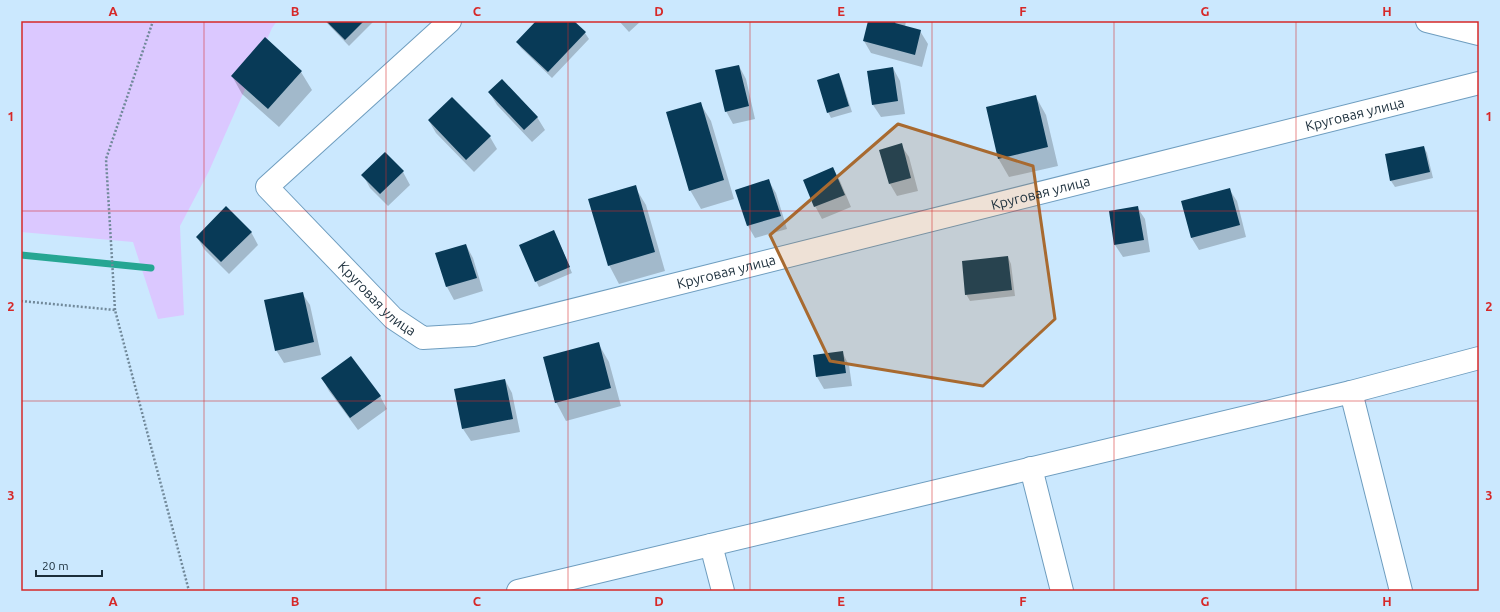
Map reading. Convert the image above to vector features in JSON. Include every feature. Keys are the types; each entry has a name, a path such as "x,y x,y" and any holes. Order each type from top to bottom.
{"street":[{"name":"Круговая улица","path":"450,21 267,187 393,318 423,338 473,335 1479,83"},
{"path":"1427,21 1479,34"},
{"path":"518,591 1351,392 1479,358"},
{"path":"1351,392 1401,591"},
{"path":"1031,468 1062,591"},
{"path":"711,545 722,591"}],"path":[{"path":"152,21 106,159 115,310 189,591"},
{"path":"21,301 115,310"}],"highlighted area":[{"path":"898,124 1033,166 1055,319 983,386 830,361 770,235"}],"shaded area":[{"path":"21,21 277,21 272,28 209,171 180,226 184,315 158,319 133,242 21,232"}],"building":[{"path":"326,21 364,21 345,40"},
{"path":"536,21 574,21 586,32 548,72 516,42"},
{"path":"868,21 896,21 895,23 921,30 915,55 863,41"},
{"path":"265,37 302,71 268,109 231,76"},
{"path":"739,65 749,106 725,112 715,70"},
{"path":"893,67 898,101 872,105 867,71"},
{"path":"839,73 849,106 827,113 817,80"},
{"path":"502,79 538,117 524,130 488,92"},
{"path":"1036,95 1048,147 998,159 986,107"},
{"path":"452,97 491,136 466,160 428,120"},
{"path":"701,102 724,180 689,191 666,112"},
{"path":"902,143 911,178 889,184 879,150"},
{"path":"1424,146 1430,172 1390,181 1385,154"},
{"path":"385,152 404,171 380,194 361,175"},
{"path":"833,167 845,195 814,207 803,180"},
{"path":"769,179 781,216 747,226 735,190"},
{"path":"636,185 655,252 608,266 588,199"},
{"path":"1230,188 1240,225 1191,238 1181,201"},
{"path":"226,206 252,232 221,262 196,237"},
{"path":"1138,206 1144,240 1114,245 1109,211"},
{"path":"554,230 570,267 535,282 519,245"},
{"path":"466,244 477,278 446,287 435,253"},
{"path":"1008,256 1012,290 965,295 962,261"},
{"path":"303,292 314,342 275,351 264,300"},
{"path":"599,342 611,388 555,403 543,357"},
{"path":"843,351 846,373 816,377 813,355"},
{"path":"351,356 381,396 350,418 321,378"},
{"path":"505,379 513,419 462,429 454,389"}],"waterway":[{"path":"21,255 151,268"}]}
